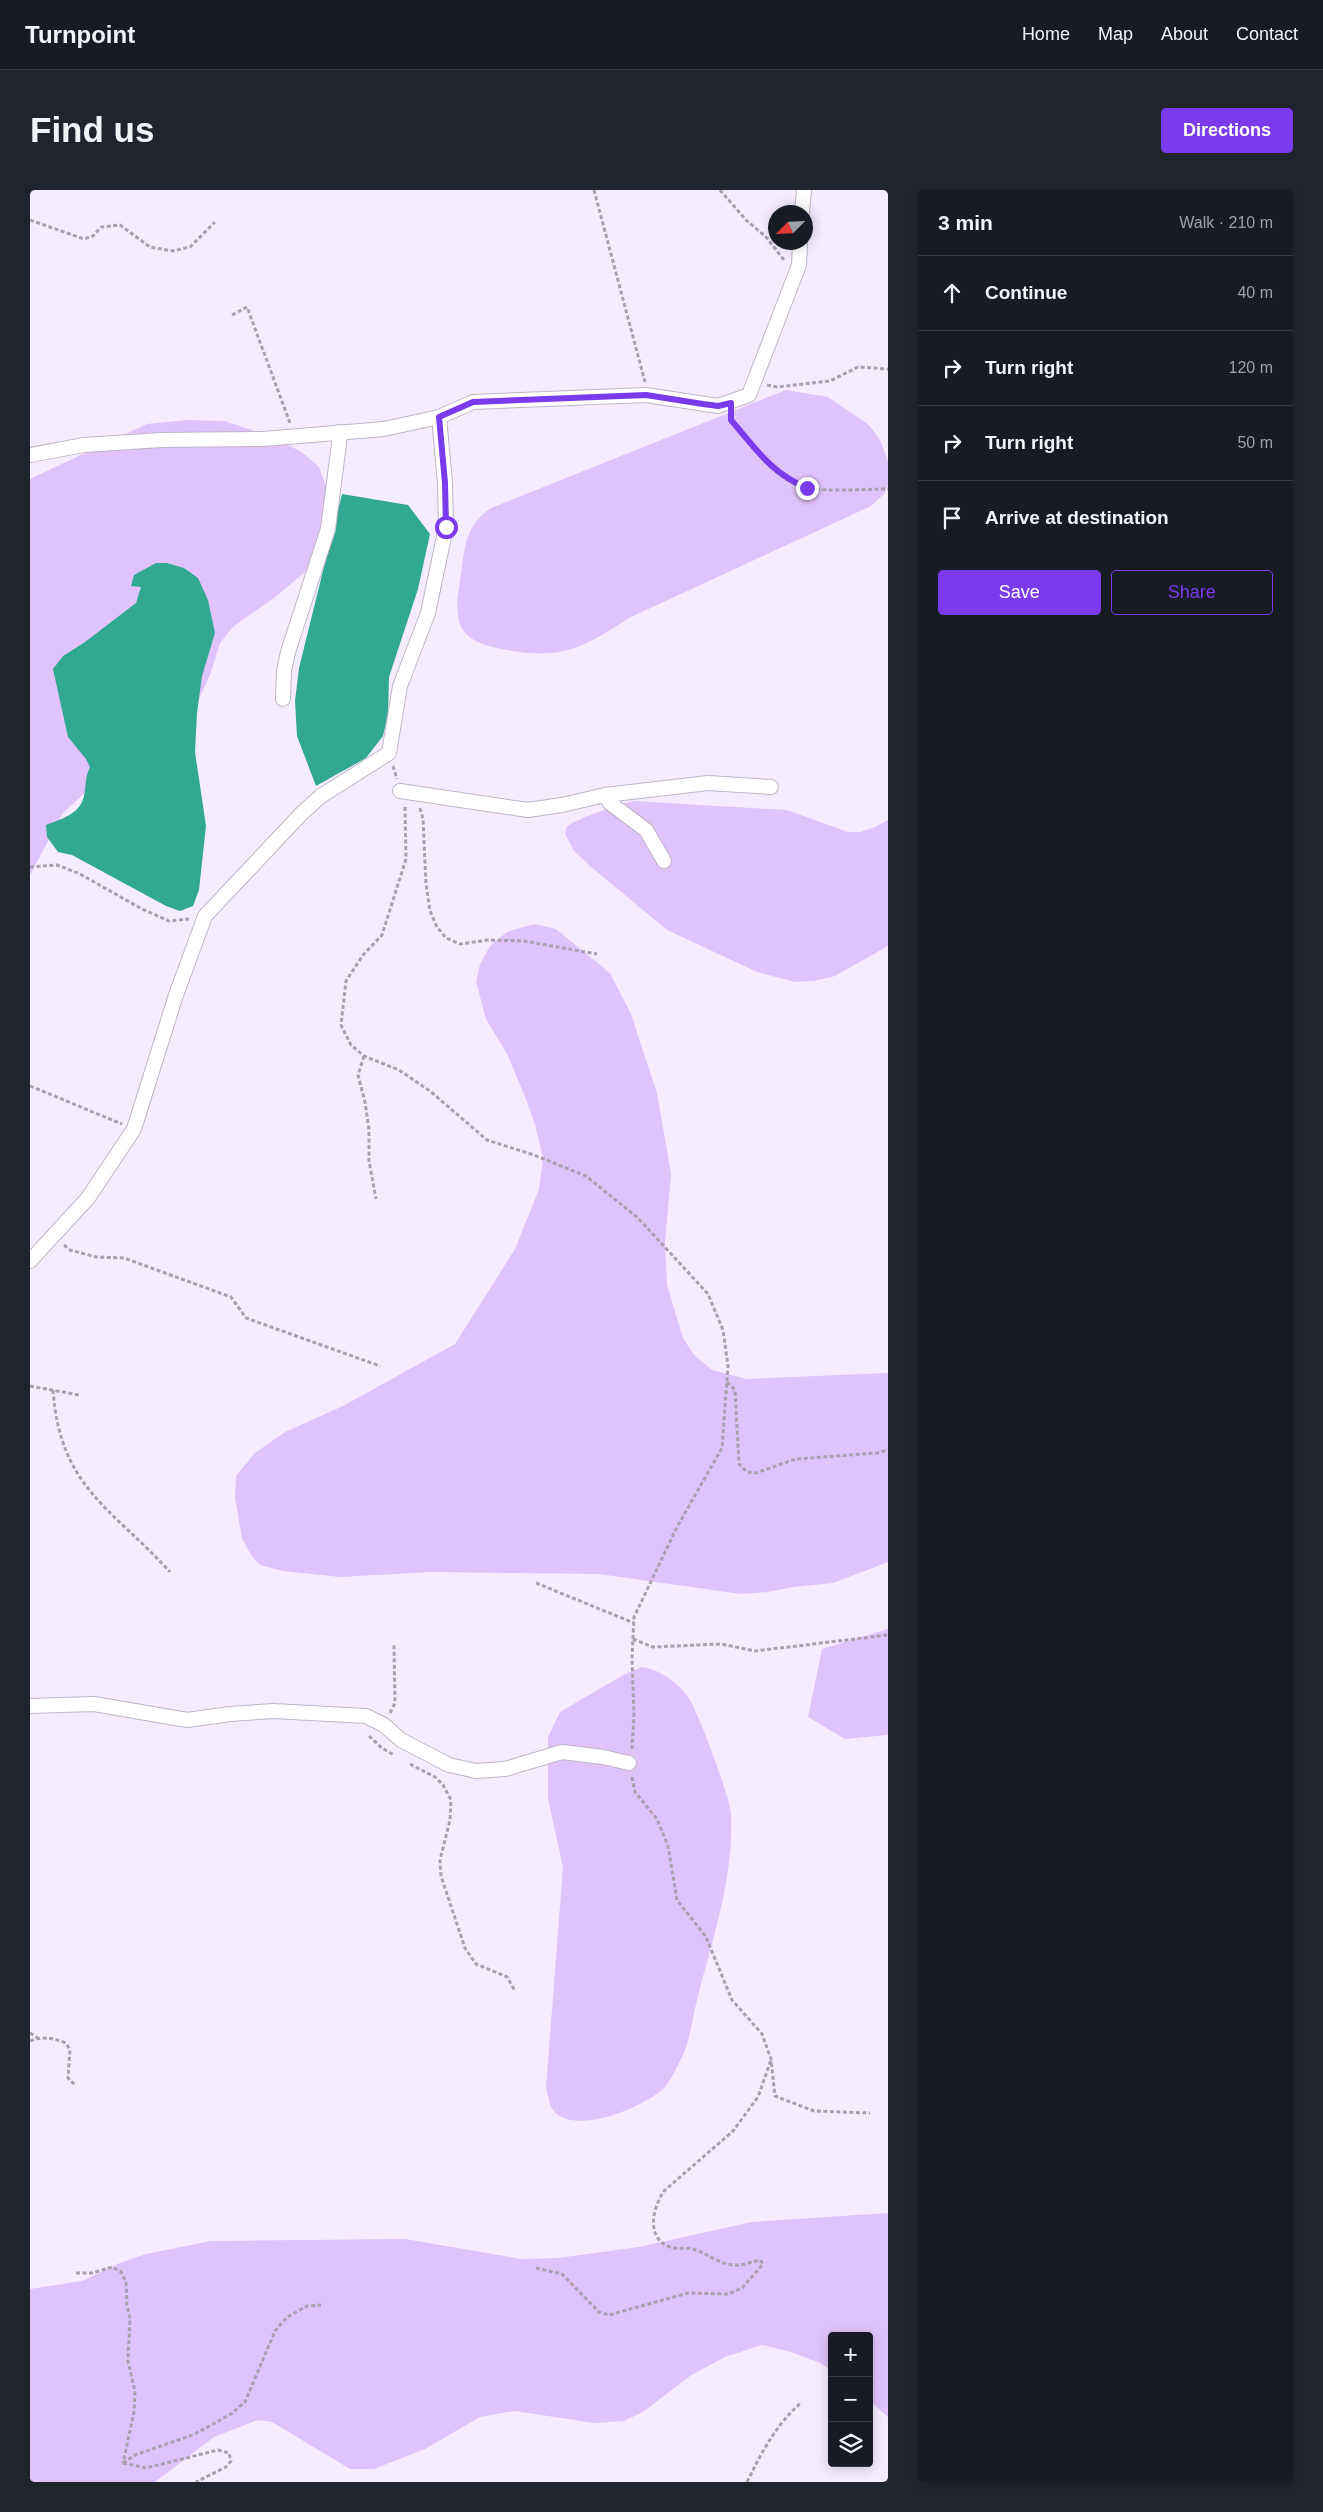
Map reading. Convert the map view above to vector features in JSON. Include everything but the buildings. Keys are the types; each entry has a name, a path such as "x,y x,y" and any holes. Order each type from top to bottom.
{"street":[{"path":"803,205 804,190"},
{"path":"30,455 84,446 161,440 292,436 384,429 439,417 473,402 646,395 718,406 731,403 749,395 799,265 800,250"},
{"path":"30,1261 88,1198 134,1128 176,995 205,916 302,813 321,796 390,753 400,686 428,613 446,527 445,483 439,417"},
{"path":"283,699 284,671 288,652 328,530 339,444 338,432"},
{"path":"400,791 417,792 528,810 562,805 605,795 708,783 771,787"},
{"path":"605,795 610,804 646,830 664,861"},
{"path":"30,1706 94,1704 187,1720 273,1711 366,1716 384,1725 401,1740 449,1765 476,1771 505,1768 562,1752 603,1757 629,1763"}],"path":[{"path":"594,190 645,378 646,395"},
{"path":"720,190 746,220 766,237 795,274"},
{"path":"30,220 84,239 93,236 101,226 120,226 150,247 173,251 190,247 215,222"},
{"path":"232,315 247,307 289,417 292,436"},
{"path":"754,382 777,387 830,381 858,367 888,369"},
{"path":"731,403 731,420 767,462 787,479 807,488 888,489"},
{"path":"390,753 406,811 406,859 382,935 363,955 346,981 341,1010 341,1025 351,1045 364,1056 400,1070 430,1091 487,1140 534,1155 586,1176 638,1218 708,1294 723,1330 728,1366 722,1448 676,1527 634,1617 633,1746 629,1763 635,1792 657,1819 668,1846 677,1900 706,1937 732,2000 762,2034 771,2059 775,2096 814,2111 870,2113"},
{"path":"417,792 423,819 426,884 430,911 437,927 446,938 460,944 489,940 524,941 598,954"},
{"path":"30,867 57,864 80,874 142,909 169,921 205,916"},
{"path":"364,1056 358,1075 365,1102 369,1130 369,1161 376,1199"},
{"path":"30,1086 134,1128"},
{"path":"53,1238 70,1250 96,1257 124,1258 231,1297 246,1318 380,1366"},
{"path":"727,1381 735,1390 739,1464 747,1472 756,1474 796,1459 876,1453 888,1450"},
{"path":"30,1386 79,1395"},
{"path":"54,1390 55,1412 66,1454 78,1476 117,1522 150,1550 170,1572"},
{"path":"536,1583 634,1623"},
{"path":"633,1639 653,1647 722,1644 755,1652 888,1635"},
{"path":"384,1725 395,1703 394,1645"},
{"path":"351,1714 382,1748 397,1756"},
{"path":"404,1760 434,1777 443,1785 451,1800 450,1820 440,1860 441,1876 465,1948 476,1964 507,1977 515,1991"},
{"path":"30,2032 38,2038"},
{"path":"30,2042 38,2038 54,2038 66,2043 70,2050 68,2078 76,2086"},
{"path":"536,2268 562,2274 599,2312 609,2315 688,2293 728,2294 742,2288 763,2264 760,2260 731,2265 692,2249 670,2247 657,2236 654,2230 654,2218 656,2203 664,2190 733,2131 758,2097 771,2059"},
{"path":"76,2272 92,2273 112,2267 121,2272 126,2282 126,2306 130,2318 128,2361 135,2391 134,2412 123,2463"},
{"path":"123,2463 135,2455 195,2434 231,2414 245,2402 275,2331 287,2317 307,2306 321,2305"},
{"path":"747,2482 767,2442 788,2414 802,2402"},
{"path":"123,2463 146,2468 218,2450 229,2453 232,2461 226,2467 196,2482"}],"shaded area":[{"path":"786,390 828,397 869,425 880,440 888,461 888,484 885,493 871,506 629,618 596,638 567,650 552,653 536,653 497,648 475,640 462,629 458,617 457,603 465,549 473,526 491,508"},
{"path":"187,420 224,421 276,438 303,453 319,467 336,514 329,552 274,598 234,626 220,643 210,675 184,732 88,790 63,813 30,875 30,479 147,424"},
{"path":"342,494 408,505 430,534 418,589 389,677 388,715 383,736 366,758 316,786 297,736 295,701 299,668"},
{"path":"156,563 167,563 184,568 198,578 208,600 215,633 202,676 197,713 195,752 206,826 199,890 193,906 180,911 166,906 72,855 58,852 47,837 46,825 67,816 79,807 84,798 90,767 86,759 68,737 53,669 63,656 85,642 136,603 141,587 131,586 134,575"},
{"path":"633,801 787,810 848,832 860,832 888,820 888,946 835,976 814,981 795,982 757,972 667,930 574,851 565,834 567,826 583,818"},
{"path":"534,924 556,929 610,973 631,1014 657,1093 671,1174 665,1243 667,1285 683,1338 694,1355 712,1370 746,1379 888,1373 888,1562 833,1583 741,1594 599,1574 431,1572 340,1577 283,1571 260,1565 251,1555 242,1538 235,1498 236,1476 255,1453 285,1432 343,1406 455,1344 515,1249 539,1189 543,1159 535,1124 526,1099 507,1054 486,1019 476,982 480,964 490,946 507,932"},
{"path":"888,1629 888,1735 845,1739 808,1717 822,1649"},
{"path":"642,1667 663,1674 686,1694 695,1709 714,1757 726,1792 731,1815 731,1839 726,1885 689,2038 684,2053 671,2078 655,2096 642,2103 609,2116 577,2121 563,2118 553,2110 546,2088 563,1867 548,1799 548,1737 560,1712 625,1674"},
{"path":"888,2213 888,2417 873,2404 873,2332 828,2332 828,2368 820,2363 791,2352 762,2345 725,2357 690,2376 643,2412 624,2421 594,2423 515,2411 480,2417 425,2449 374,2469 350,2469 272,2422 258,2420 214,2437 155,2482 30,2482 30,2289 82,2281 120,2263 146,2254 211,2241 405,2239 521,2259 558,2258 639,2247 752,2222"}],"route":[{"path":"446,527 445,483 439,417 473,402 646,395 718,406 731,403 731,420 767,462 787,479 807,488"}]}
